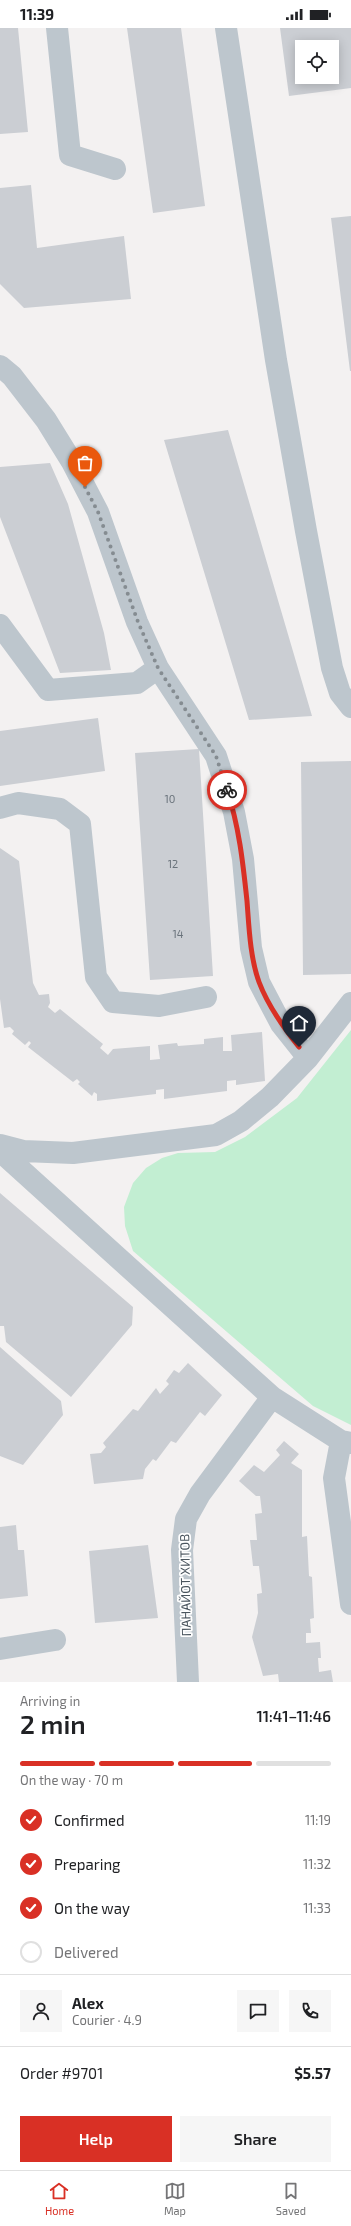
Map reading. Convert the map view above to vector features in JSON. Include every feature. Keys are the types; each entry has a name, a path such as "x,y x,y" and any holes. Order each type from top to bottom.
{"street":[{"path":"57,28 70,154 115,169"},
{"path":"226,28 276,360 309,546 332,668 340,693 351,707"},
{"path":"0,366 12,376 41,413 72,462 98,512 138,622 158,668 216,756 237,825 243,859 251,948 259,982 281,1024 308,1058"},
{"path":"0,625 48,690 138,683 158,668"},
{"path":"0,808 18,803 60,809 80,824 96,977 113,1002 159,1006 206,997"},
{"path":"0,1145 23,1151 73,1153 216,1135 242,1121 270,1097 308,1058 351,1003"},
{"path":"0,1151 272,1397 346,1442 334,1478 351,1604"},
{"name":"ПАНАЙОТ ХИТОВ","path":"188,1682 182,1550 186,1518 200,1494 272,1397"},
{"path":"0,1649 54,1640"}],"green space":[{"path":"351,1030 351,1425 313,1406 133,1251 125,1226 124,1207 133,1183 146,1168 162,1158 178,1153 215,1152 245,1137 297,1098"}],"building":[{"path":"0,28 18,28 28,132 0,134"},
{"path":"127,28 181,28 205,206 153,213"},
{"path":"280,28 351,28 351,88 289,96"},
{"path":"31,185 37,248 124,236 131,299 24,308 0,284 0,188"},
{"path":"351,216 351,371 350,371 331,218"},
{"path":"228,430 312,716 249,720 164,440"},
{"path":"50,463 68,504 104,633 111,670 60,673 0,517 0,467"},
{"path":"98,718 105,771 0,786 0,731"},
{"path":"199,749 213,976 150,980 135,753"},
{"path":"351,761 351,974 303,975 301,762"},
{"path":"0,848 19,861 33,983 39,995 49,994 50,1003 48,1007 55,1013 60,1009 103,1044 100,1048 108,1055 113,1049 150,1046 150,1060 160,1059 158,1045 177,1043 178,1046 204,1044 204,1039 223,1037 223,1051 232,1051 231,1035 262,1032 265,1081 236,1085 236,1080 227,1081 227,1091 164,1099 164,1089 156,1090 156,1094 97,1101 97,1094 94,1092 92,1096 78,1084 80,1082 77,1079 73,1082 28,1047 31,1043 29,1041 25,1045 12,1034 14,1031 10,1027 4,1028 0,999"},
{"path":"0,1193 133,1307 132,1325 71,1397 6,1342 4,1326 0,1326"},
{"path":"0,1347 61,1401 63,1415 23,1465 0,1456"},
{"path":"188,1363 222,1395 205,1416 200,1412 176,1443 171,1441 156,1461 153,1459 145,1469 143,1479 94,1484 90,1454 101,1453 106,1447 103,1443 133,1409 138,1411 156,1388 160,1394 169,1384 166,1381 174,1370 179,1373"},
{"path":"284,1441 299,1454 291,1463 302,1470 302,1537 307,1536 309,1576 312,1577 314,1618 310,1619 311,1633 306,1633 306,1643 320,1642 321,1658 318,1658 319,1672 331,1670 333,1682 279,1682 278,1674 263,1676 252,1637 258,1613 257,1594 262,1593 259,1566 253,1566 250,1540 257,1540 255,1514 262,1513 260,1496 256,1496 239,1481 254,1465 264,1472 280,1455 276,1450"},
{"path":"16,1525 18,1550 24,1550 28,1596 0,1599 0,1527"},
{"path":"148,1545 158,1618 95,1623 89,1551"}],"way so far":[{"path":"85,487 98,512 121,578 158,668 216,756 227,790"}],"route":[{"path":"227,790 234,812 243,859 251,948 259,982 281,1024 299,1047"}]}
